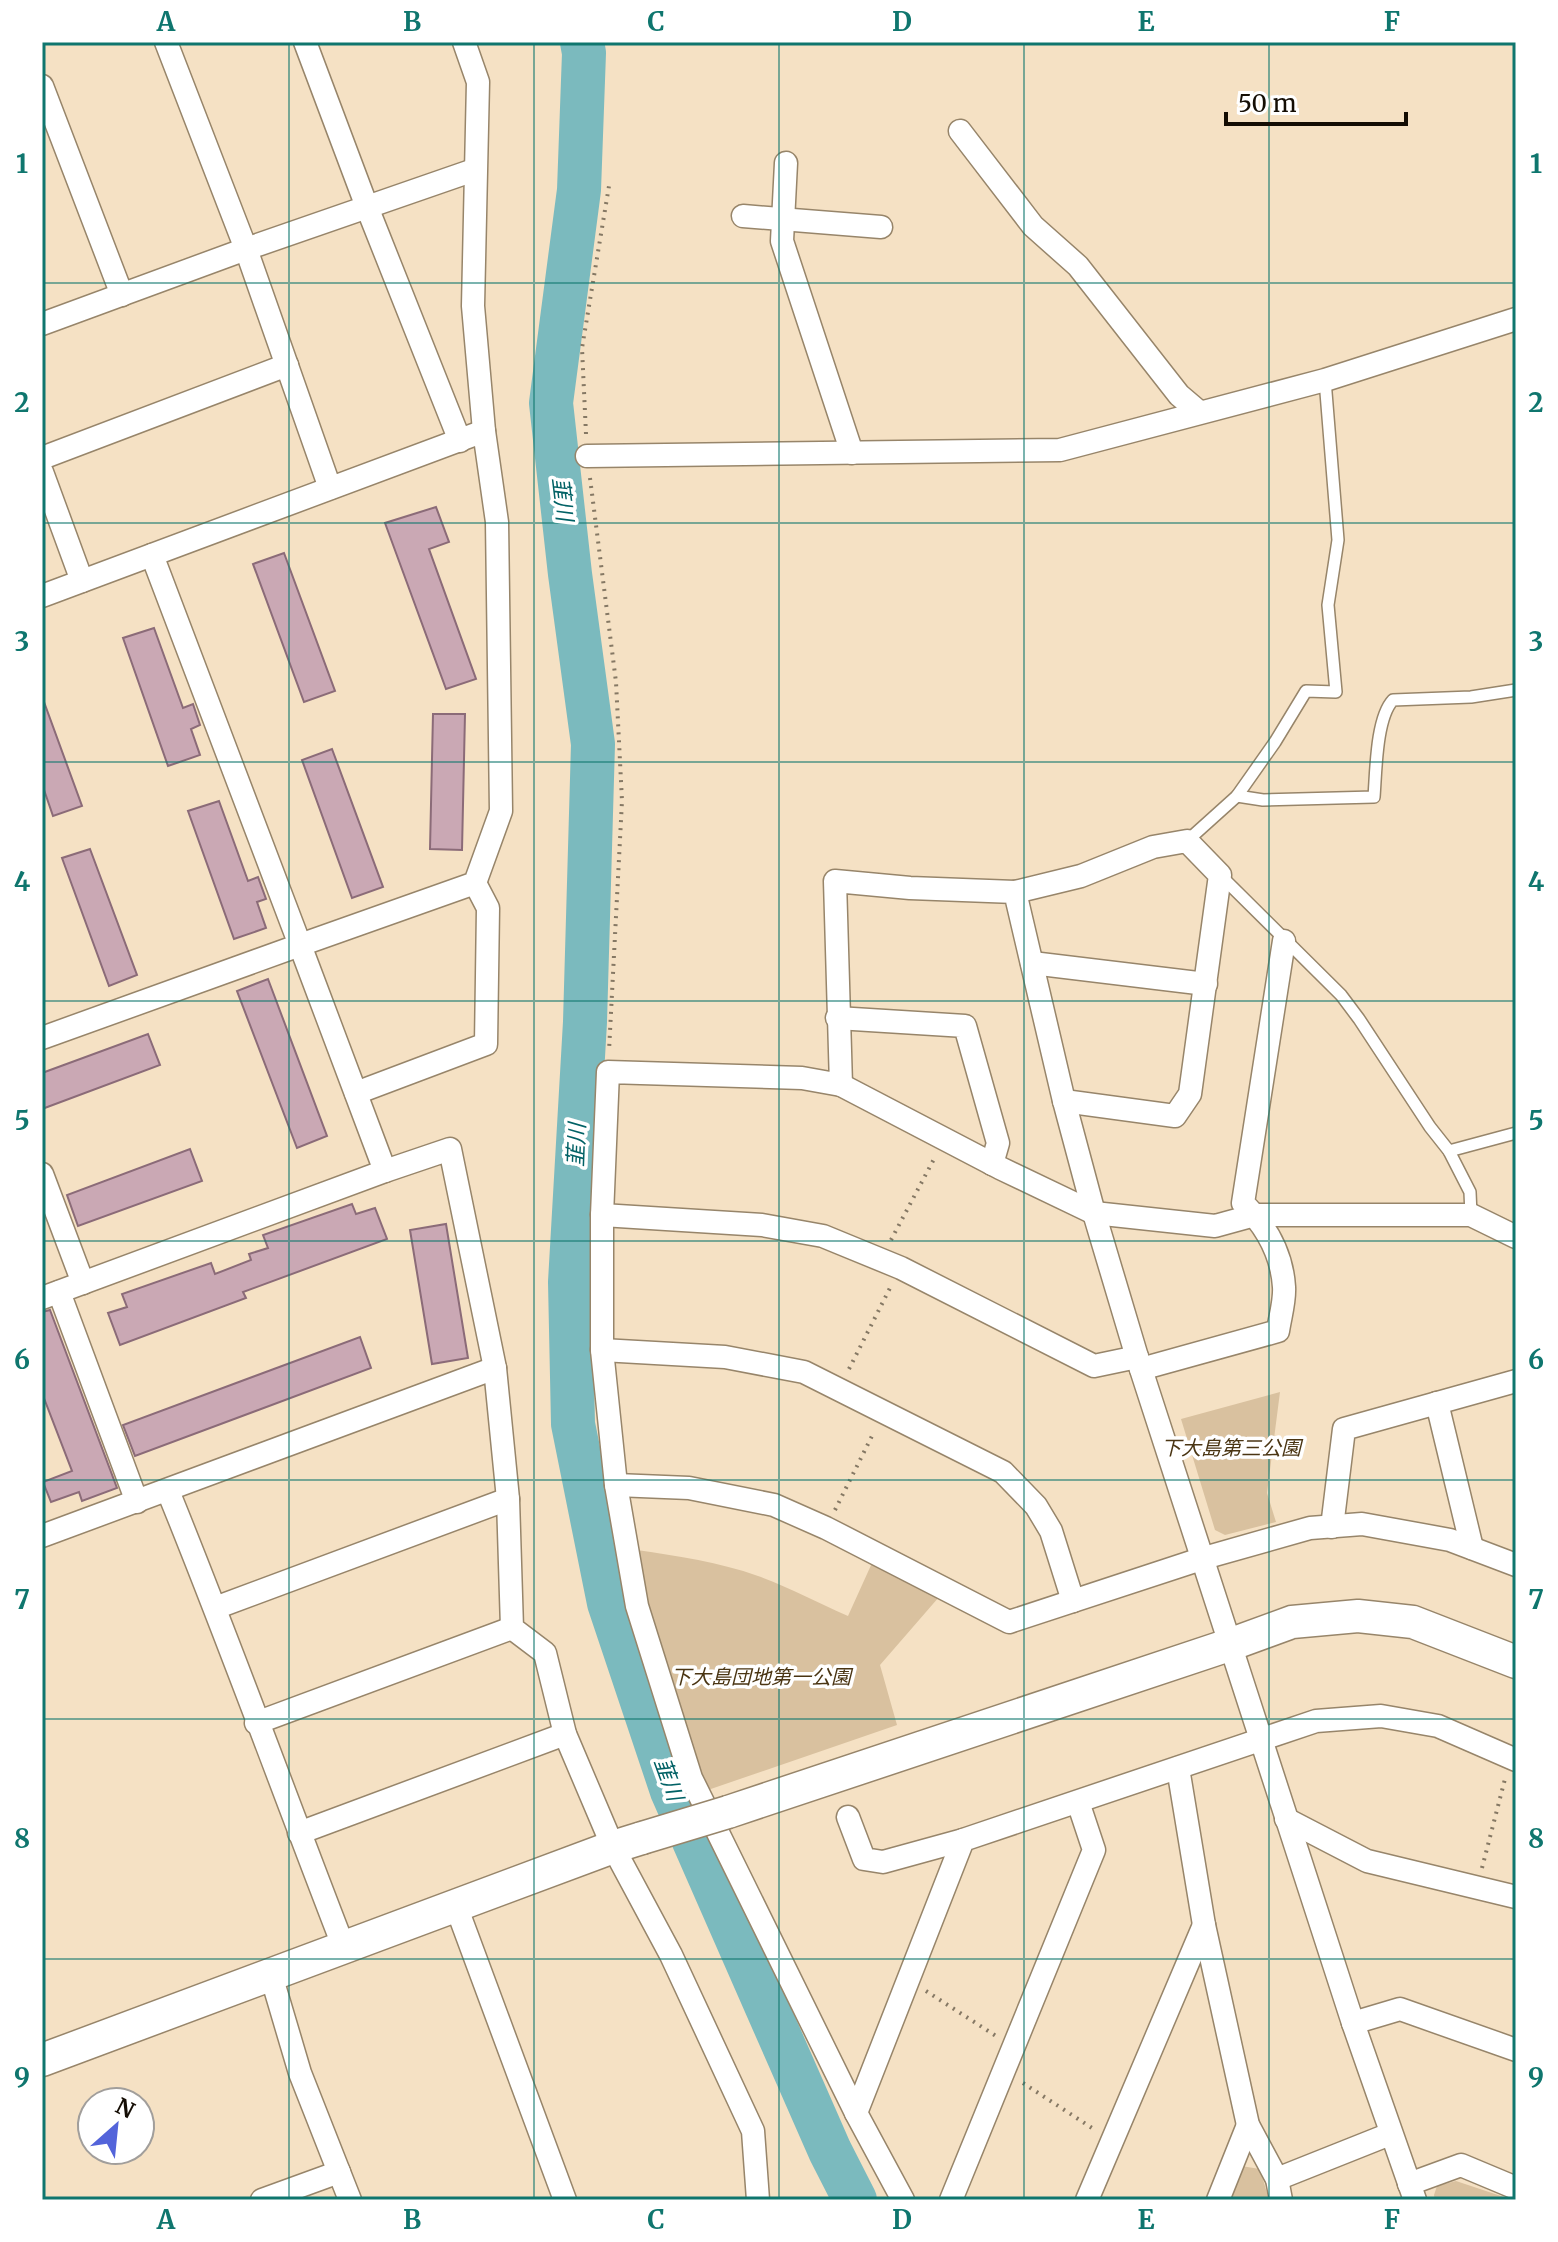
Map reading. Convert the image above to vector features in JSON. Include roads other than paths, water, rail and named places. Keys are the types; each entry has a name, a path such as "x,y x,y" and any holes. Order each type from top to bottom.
{"street":[{"path":"166,42 246,249 330,488"},
{"path":"305,42 460,441"},
{"path":"356,1093 486,1044 488,908 475,883 501,811 497,522 484,431 473,306 478,82 464,42"},
{"path":"42,86 122,295"},
{"path":"960,131 1033,226 1078,266 1179,395 1199,412"},
{"path":"786,163 782,241 852,453"},
{"path":"42,324 474,170"},
{"path":"743,216 881,227"},
{"path":"587,456 1060,450 1325,380 1516,319"},
{"path":"42,458 287,365"},
{"path":"42,596 484,431"},
{"path":"42,472 82,581"},
{"path":"152,555 385,1171"},
{"path":"841,1085 835,881 910,888 1015,892 1081,876 1153,847 1187,841 1220,875 1190,1094 1175,1116 1064,1101"},
{"path":"42,1038 475,883"},
{"path":"1015,892 1064,1101 1139,1363 1353,2023 1412,2192 1461,2165 1516,2188"},
{"path":"602,1215 762,1225 823,1236 891,1264 1094,1366 1139,1363 1278,1331 1284,1288 1272,1240 1243,1203 1284,941"},
{"path":"1032,963 1206,984"},
{"path":"837,1018 965,1026 998,1143 992,1164"},
{"path":"903,2200 856,2113 691,1778 637,1606 616,1485 602,1350 602,1215 608,1072 802,1078 841,1085 1094,1213 1215,1226 1255,1215 1471,1215 1516,1237"},
{"path":"137,1502 50,1295 450,1149 495,1368 508,1499 512,1628"},
{"path":"42,1174 83,1283"},
{"path":"602,1350 725,1357 804,1372 1003,1472 1036,1506 1051,1531 1073,1601"},
{"path":"42,1536 495,1368"},
{"path":"1332,1527 1344,1429 1516,1381"},
{"path":"1437,1403 1472,1548"},
{"path":"616,1485 689,1488 774,1505 826,1528 1009,1622 1204,1558 1310,1528 1362,1524 1450,1540 1516,1565"},
{"path":"168,1491 344,1948"},
{"path":"215,1608 508,1499"},
{"path":"42,2060 628,1842 728,1812 1292,1622 1358,1616 1413,1622 1516,1662"},
{"path":"256,1723 512,1628"},
{"path":"512,1628 545,1653 565,1734 628,1842 671,1955 753,2131 758,2200"},
{"path":"848,1817 864,1859 883,1862 963,1840 1316,1721 1381,1716 1438,1726 1513,1759"},
{"path":"299,1833 565,1734"},
{"path":"1178,1768 1204,1925 1248,2125 1279,2190 1390,2134"},
{"path":"951,2200 1094,1850 1078,1802"},
{"path":"1286,1819 1367,1861 1516,1897"},
{"path":"856,2113 963,1840"},
{"path":"456,1906 565,2200"},
{"path":"1087,2200 1204,1925"},
{"path":"271,1975 300,2073 350,2200"},
{"path":"1353,2023 1400,2009 1516,2050"},
{"path":"1218,2200 1248,2125"},
{"path":"262,2200 339,2172"}],"lane":[{"path":"1187,841 1237,796 1306,691 1336,692 1328,605 1338,540 1325,380"},
{"path":"1237,796 1263,800 1374,797 1381,733 1393,700 1471,697 1516,690"},
{"path":"1220,875 1341,995 1359,1019 1449,1151 1470,1192 1471,1215"},
{"path":"1449,1151 1516,1133"}],"waterway":[{"name":"韮川","path":"582,42 579,190 551,403 593,744 585,1022 570,1282 573,1424 609,1603 672,1791 830,2151 855,2200"}],"park label":[{"name":"下大島第三公園","path":"1231,1447"},
{"name":"下大島団地第一公園","path":"761,1676"}]}
